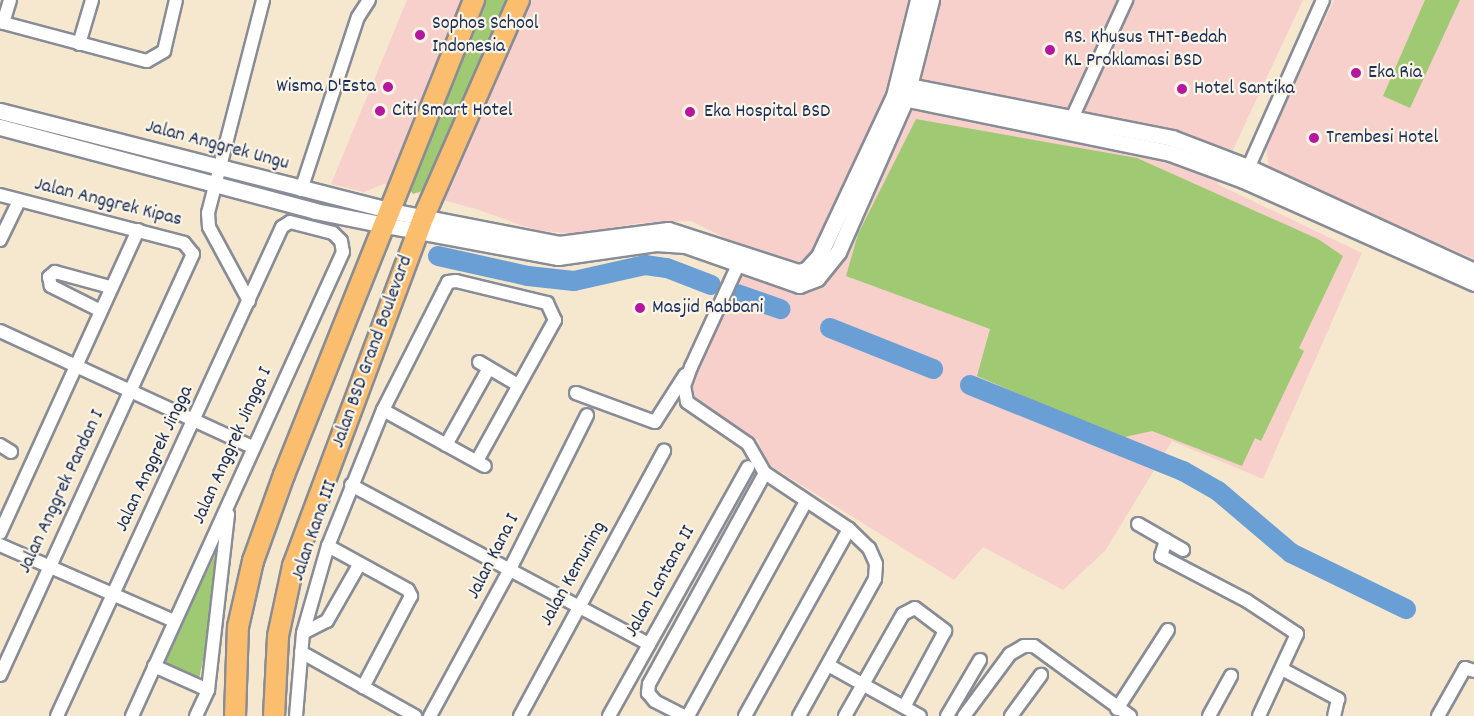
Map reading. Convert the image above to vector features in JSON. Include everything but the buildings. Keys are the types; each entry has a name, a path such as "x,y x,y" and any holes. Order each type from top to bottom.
{"main road":[{"name":"Jalan BSD Grand Boulevard","path":"234,716 238,627 253,561 284,475 474,0"},
{"name":"Jalan BSD Grand Boulevard","path":"274,716 278,636 293,566 422,223 519,0"}],"street":[{"path":"10,0 2,22 147,61 156,58 164,51 176,0"},
{"path":"79,44 92,0"},
{"path":"249,301 209,227 208,213 263,0"},
{"path":"355,0 358,17"},
{"path":"301,189 358,17 369,0"},
{"path":"720,252 791,272 806,270 819,256 901,91 918,0"},
{"path":"720,252 738,265 788,284 810,282 824,272 838,252 901,91 931,0"},
{"path":"1073,116 1126,0"},
{"path":"1245,174 1323,0"},
{"path":"901,91 1073,116 1172,138 1474,283"},
{"path":"901,91 1170,153 1245,174 1474,271"},
{"name":"Jalan Anggrek Ungu","path":"0,111 301,189 388,218"},
{"name":"Jalan Anggrek Ungu","path":"0,127 215,184 422,223 558,257 656,243 685,245 720,252"},
{"name":"Jalan Anggrek Kipas","path":"0,195 189,244 193,254 130,392"},
{"path":"0,240 20,201"},
{"name":"Jalan Anggrek Jingga","path":"57,716 282,227 290,222"},
{"name":"Jalan Anggrek Jingga I","path":"132,716 230,504 252,447 342,252 341,241 333,233 290,222"},
{"path":"0,533 99,310 138,230"},
{"path":"738,265 691,367 684,386 687,402 748,444 765,473 849,529 869,548 876,564 875,579 799,716"},
{"path":"99,310 51,286 49,277 55,272 110,287"},
{"name":"Jalan Kana III","path":"296,716 303,633 328,546 351,484 383,410 448,282 456,281 547,303 553,308 555,320 518,385"},
{"path":"0,331 252,447"},
{"path":"383,410 446,445 481,463 518,385 484,365 446,445"},
{"path":"576,393 655,422 691,367"},
{"name":"Jalan Anggrek Pandan I","path":"0,675 130,392"},
{"name":"Jalan Kana I","path":"430,716 510,569 587,415"},
{"name":"Jalan Kemuning","path":"520,716 664,451"},
{"name":"Jalan Lantana II","path":"609,716 748,468"},
{"path":"765,473 650,684 648,693 655,701 682,715 806,501"},
{"path":"351,484 649,644"},
{"path":"196,716 208,690 230,504"},
{"path":"1138,524 1183,550"},
{"path":"746,716 849,529"},
{"path":"1166,540 1160,553 1165,558 1294,630 1297,640 1259,716"},
{"path":"0,544 174,621"},
{"path":"328,546 408,590 411,601 363,687"},
{"path":"303,633 327,621 359,565"},
{"path":"845,716 903,614 915,608 945,631 904,707"},
{"path":"1117,709 1167,630"},
{"path":"964,716 1010,654 1023,646 1039,648 1117,709 1130,716"},
{"path":"301,652 415,716"},
{"path":"947,716 980,660"},
{"path":"828,665 920,716"},
{"path":"154,666 208,690"},
{"path":"1438,716 1465,668 1474,670"},
{"path":"1282,669 1338,699 1334,716"},
{"path":"1011,716 1041,675"},
{"path":"1209,716 1231,676"}],"shaded area":[{"path":"407,0 1303,0 1217,184 1362,253 1263,479 1172,441 1105,551 1063,590 983,547 954,580 774,468 763,457 758,440 703,407 694,395 692,382 753,252 691,221 639,223 576,234 535,230 476,209 384,184 364,192 331,184"},
{"path":"1334,0 1474,0 1474,259 1269,168 1266,147"}],"green space":[{"path":"482,0 508,0 455,131 425,190 413,194 408,187"},
{"path":"1425,0 1460,0 1410,108 1383,96"},
{"path":"916,119 1137,158 1318,239 1343,256 1299,348 1304,351 1261,441 1255,438 1242,466 1152,431 1120,438 977,376 990,329 846,276 858,234"},
{"path":"217,551 208,637 199,679 163,663"}],"waterway":[{"path":"438,256 528,276 574,281 645,265 667,268 711,285"},
{"path":"737,294 780,309"},
{"path":"830,328 933,369"},
{"path":"970,385 1183,471 1218,491 1291,553 1406,609"}],"place":[{"name":"Sophos School Indonesia","path":"420,35"},
{"name":"RS. Khusus THT-Bedah KL Proklamasi BSD","path":"1050,50"},
{"name":"Eka Ria","path":"1356,73"},
{"name":"Wisma D'Esta","path":"388,87"},
{"name":"Hotel Santika","path":"1182,89"},
{"name":"Citi Smart Hotel","path":"380,111"},
{"name":"Eka Hospital BSD","path":"690,112"},
{"name":"Trembesi Hotel","path":"1314,138"},
{"name":"Masjid Rabbani","path":"640,308"}]}
